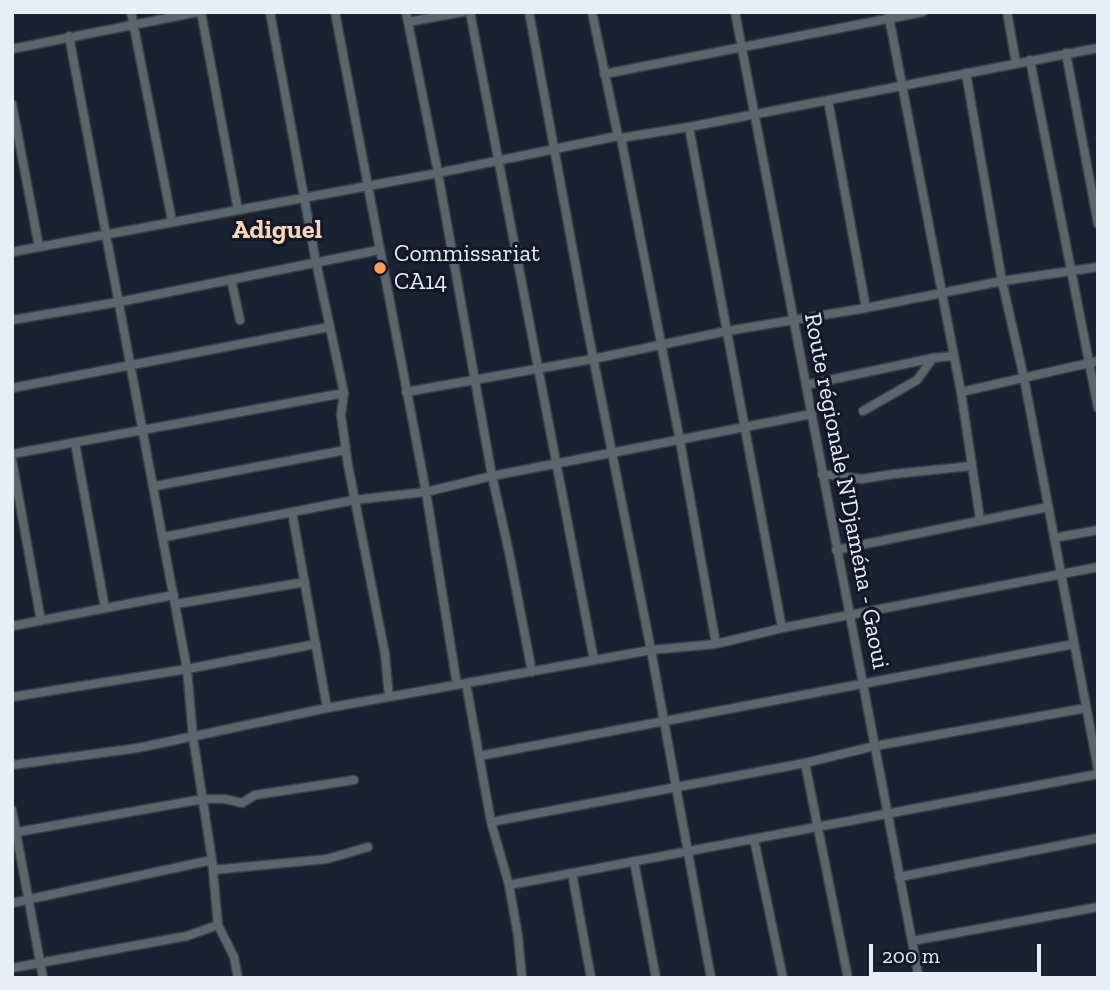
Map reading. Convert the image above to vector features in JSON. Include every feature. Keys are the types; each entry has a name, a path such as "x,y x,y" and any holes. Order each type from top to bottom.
{"street":[{"path":"131,12 172,222"},
{"path":"12,49 200,12 238,210"},
{"path":"270,12 316,262 344,393 341,415 346,450 385,654 389,697"},
{"path":"335,12 426,492 457,685"},
{"path":"463,12 407,17 531,672"},
{"path":"470,12 594,660"},
{"path":"529,12 593,359 677,786 711,978"},
{"path":"592,12 620,137 680,441 716,644"},
{"name":"Route régionale N'Djaména - Gaoui","path":"735,12 919,978"},
{"path":"604,74 888,15 923,12"},
{"path":"1007,12 1016,63"},
{"path":"888,15 943,293 980,519"},
{"path":"69,36 187,669 193,737 212,860 218,925 234,957 239,978"},
{"path":"12,252 555,149 689,127 1098,48"},
{"path":"1066,53 1098,224"},
{"path":"1030,60 1072,271 1094,361 1098,408"},
{"path":"509,885 1098,772 1024,378 1002,281 966,74"},
{"path":"828,100 866,308"},
{"path":"12,104 39,247"},
{"path":"689,127 782,628"},
{"path":"12,320 119,302 379,250"},
{"path":"406,392 1002,281 1098,267"},
{"path":"231,279 240,320"},
{"path":"12,388 329,327"},
{"path":"806,385 953,356"},
{"path":"863,411 917,380 933,358"},
{"path":"961,393 1094,361"},
{"path":"12,454 344,393"},
{"path":"164,537 354,499 426,492 492,476 812,414"},
{"path":"75,443 105,608"},
{"path":"155,486 346,450"},
{"path":"12,460 41,621"},
{"path":"822,474 862,479 972,466"},
{"path":"836,550 1048,507"},
{"path":"292,512 327,708"},
{"path":"1054,538 1098,530"},
{"path":"12,765 107,753 327,708 651,650 716,644 782,628 1098,567"},
{"path":"12,626 105,608 305,582"},
{"path":"12,697 187,669 316,644"},
{"path":"479,756 1074,644"},
{"path":"466,683 491,822 509,885 522,978"},
{"path":"491,822 805,763 875,746 1086,708"},
{"path":"805,763 848,978"},
{"path":"14,833 203,799 226,799 242,803 255,794 354,780"},
{"path":"12,810 14,833 43,978"},
{"path":"899,877 1098,838"},
{"path":"754,839 783,978"},
{"path":"213,870 327,859 368,847"},
{"path":"12,903 212,860"},
{"path":"634,861 656,978"},
{"path":"572,873 591,978"},
{"path":"912,941 1098,907"},
{"path":"12,968 187,936 218,925"}],"place":[{"name":"Commissariat CA14","path":"380,268"}],"district":[{"name":"Adiguel","path":"277,231"}]}
